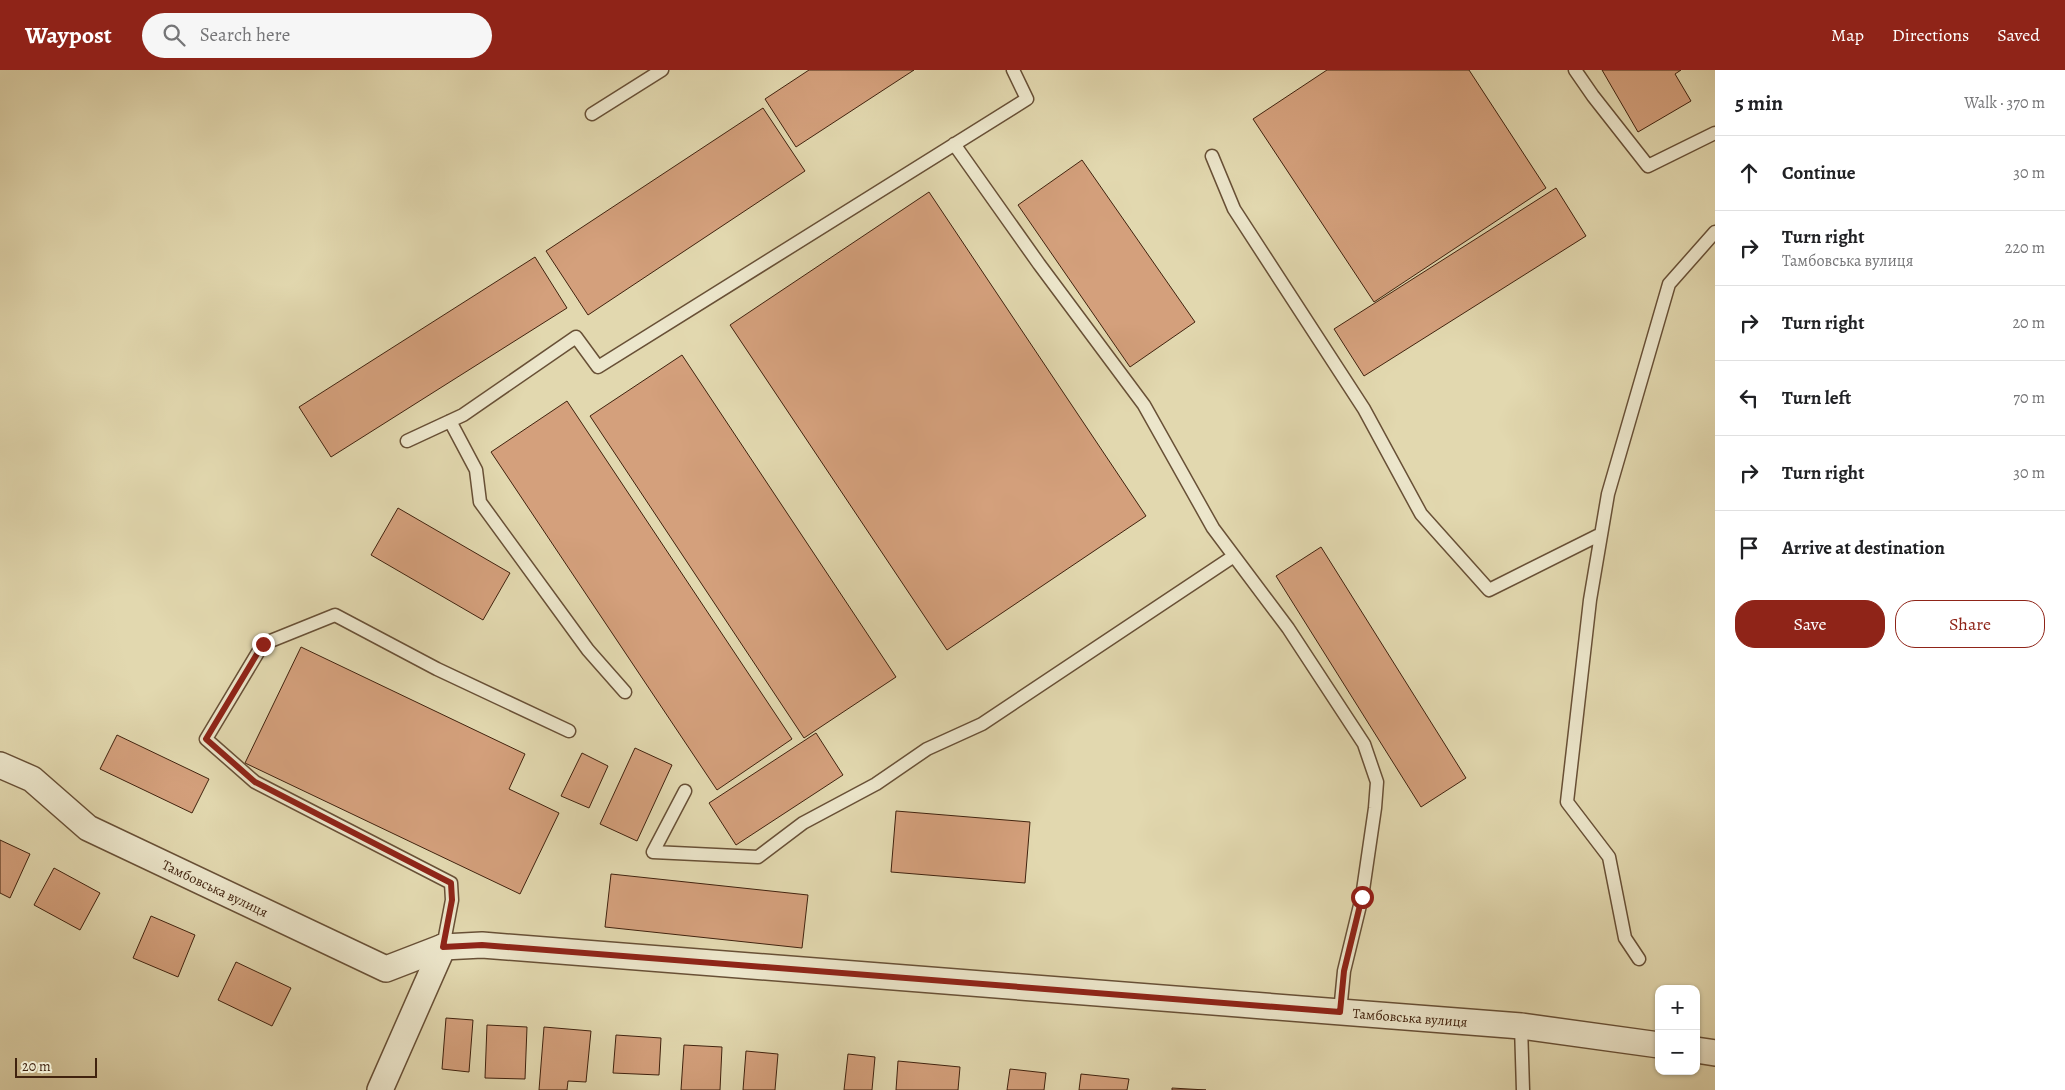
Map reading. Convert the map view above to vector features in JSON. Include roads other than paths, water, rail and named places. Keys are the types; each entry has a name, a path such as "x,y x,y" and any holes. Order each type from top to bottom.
{"street":[{"name":"Тамбовська вулиця","path":"0,765 32,779 88,828 386,969 443,947 482,945 1521,1026 1655,1044"},
{"path":"380,1090 443,947"},
{"path":"1700,1051 1715,1053"}],"lane":[{"path":"592,114 662,70"},
{"path":"407,441 463,414 576,337 598,368 1027,99 1013,70"},
{"path":"1576,70 1593,96 1648,166 1715,132"},
{"path":"954,144 1039,264 1144,405 1213,528 1288,628 1364,744 1377,782 1362,897 1344,971 1340,1012"},
{"path":"1212,156 1234,209 1364,409 1421,514 1489,590 1601,534"},
{"path":"1639,959 1624,938 1609,857 1567,802 1590,600 1608,494 1669,284 1715,232"},
{"path":"450,421 476,470 480,502 588,650 625,692"},
{"path":"684,791 653,852 758,857 803,823 876,784 927,749 982,724 1234,556"},
{"path":"443,947 452,900 451,883 255,782 206,739 263,644 335,615 437,669 568,731"},
{"path":"1521,1026 1523,1090"}]}
